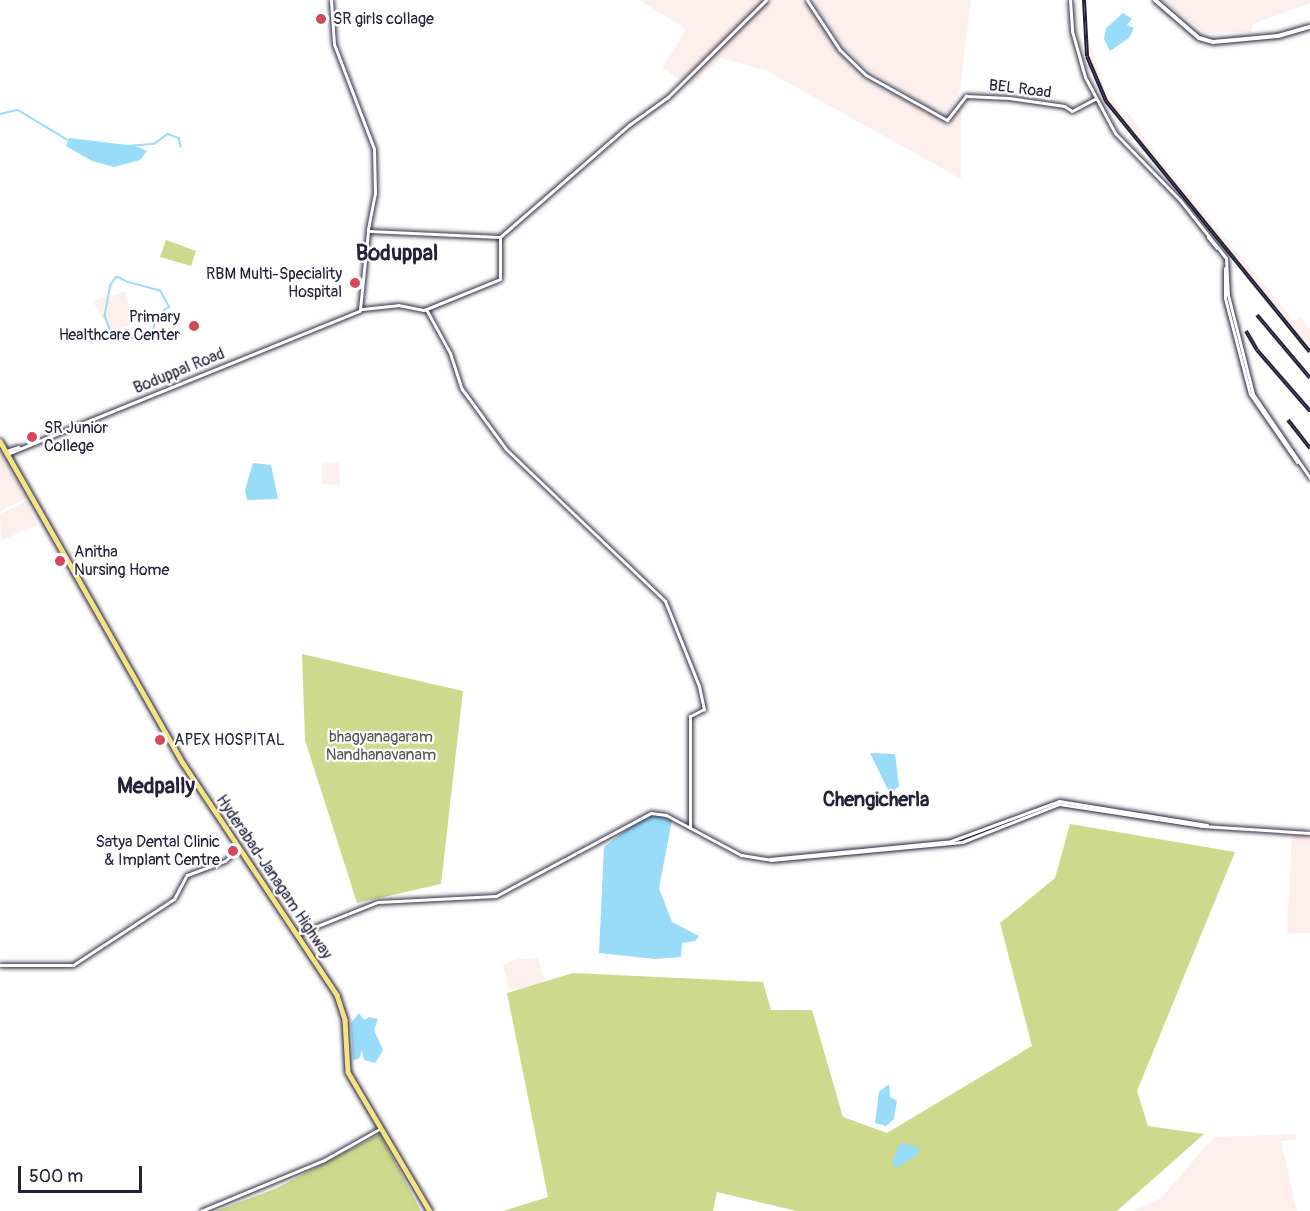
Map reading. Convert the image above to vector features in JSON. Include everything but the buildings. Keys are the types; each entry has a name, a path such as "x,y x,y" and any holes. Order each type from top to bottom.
{"highway":[{"name":"Hyderabad-Janagam Highway","path":"0,441 39,513"},
{"name":"Hyderabad-Janagam Highway","path":"0,446 198,787 280,910"},
{"name":"Hyderabad-Janagam Highway","path":"198,787 336,995 345,1020 348,1072 429,1211"},
{"name":"Hyderabad-Janagam Highway","path":"336,995 342,1012 347,1074 429,1211"}],"main road":[{"path":"1156,0 1199,38 1213,42 1283,35 1310,26"}],"street":[{"path":"331,0 334,44 374,149 375,193 361,310"},
{"path":"369,231 500,238 629,125 668,97 766,0"},
{"name":"BEL Road","path":"808,0 855,64 947,119 966,96 1009,98 1064,106 1072,111 1096,98"},
{"path":"1070,0 1077,49 1096,98 1115,133 1178,198 1226,258 1228,295 1239,347 1255,399 1310,479"},
{"name":"Boduppal Road","path":"6,452 361,310 398,305 426,309 500,279 500,238"},
{"path":"426,309 450,353 463,391 506,449 664,601 699,686 704,710 690,717 690,828"},
{"path":"296,935 378,902 496,896 598,845 646,814 661,814 741,855 769,859 962,842 1059,804 1210,826 1310,833"},
{"path":"0,964 73,965 174,899 187,874 225,861 239,848"},
{"path":"201,1211 324,1160 381,1128"}],"shaded area":[{"path":"639,0 807,0 842,54 858,70 948,125 961,104 961,179 765,70 721,58 691,86 662,68 686,29"},
{"path":"813,0 971,0 960,89 946,118 864,67 844,48"},
{"path":"1162,0 1310,0 1310,3 1253,24 1251,32 1206,33"},
{"path":"1089,40 1104,88 1124,115 1130,114 1147,143 1294,321 1300,317 1310,329 1310,355 1106,104 1088,66 1083,41"},
{"path":"126,291 132,324 110,332 93,301"},
{"path":"0,450 26,498 0,511"},
{"path":"322,463 339,463 340,485 322,484"},
{"path":"26,501 37,525 1,541 0,514"},
{"path":"1292,835 1310,836 1310,933 1287,933"},
{"path":"538,958 545,984 509,990 503,965 516,959"},
{"path":"1296,1134 1296,1140 1281,1141 1297,1211 1133,1211 1161,1198 1214,1137"}],"green space":[{"path":"166,240 196,251 191,266 160,257"},
{"name":"bhagyanagaram Nandhanavanam","path":"302,654 463,691 441,884 357,903 305,740"},
{"path":"1070,824 1235,852 1137,1091 1148,1126 1204,1134 1117,1211 796,1211 717,1192 713,1211 503,1211 548,1197 507,993 573,973 763,982 771,1010 812,1010 843,1117 887,1133 1032,1046 1000,923 1055,878"},
{"path":"380,1134 421,1211 216,1211 277,1188"}],"water":[{"path":"1123,13 1132,19 1127,25 1134,28 1129,38 1110,51 1104,39 1106,28"},
{"path":"69,138 136,146 147,151 140,160 114,167 92,161 66,146"},
{"path":"253,463 271,465 278,499 247,500 245,490"},
{"path":"870,753 895,754 899,786 890,794"},
{"path":"658,815 672,820 659,888 672,922 699,936 695,941 682,943 681,957 655,959 599,953 604,847 643,817"},
{"path":"359,1013 364,1020 369,1017 378,1019 374,1030 383,1050 375,1063 364,1060 362,1050 359,1059 353,1060 351,1023"},
{"path":"889,1084 890,1097 897,1101 894,1119 886,1126 875,1123 879,1092"},
{"path":"900,1143 918,1147 918,1155 896,1168 892,1163"}],"waterway":[{"path":"0,114 18,110 68,140"},
{"path":"129,146 154,144 168,134 179,138 181,147"},
{"path":"129,283 117,277 111,285 105,316 111,331 125,339 145,337 153,331 156,316 169,307 160,291 131,283"}],"railway":[{"path":"1084,0 1087,56 1106,101 1310,352"},
{"path":"1257,315 1310,378"},
{"path":"1246,331 1257,350 1310,411"},
{"path":"1288,420 1310,448"}],"place":[{"name":"SR girls collage","path":"321,19"},
{"name":"RBM Multi-Speciality Hospital","path":"355,283"},
{"name":"Primary Healthcare Center","path":"194,326"},
{"name":"SR Junior College","path":"32,437"},
{"name":"Anitha Nursing Home","path":"60,561"},
{"name":"APEX HOSPITAL","path":"160,740"},
{"name":"Satya Dental Clinic & Implant Centre","path":"233,851"}],"district":[{"name":"Boduppal","path":"397,254"},
{"name":"Medpally","path":"156,787"},
{"name":"Chengicherla","path":"876,799"}]}
